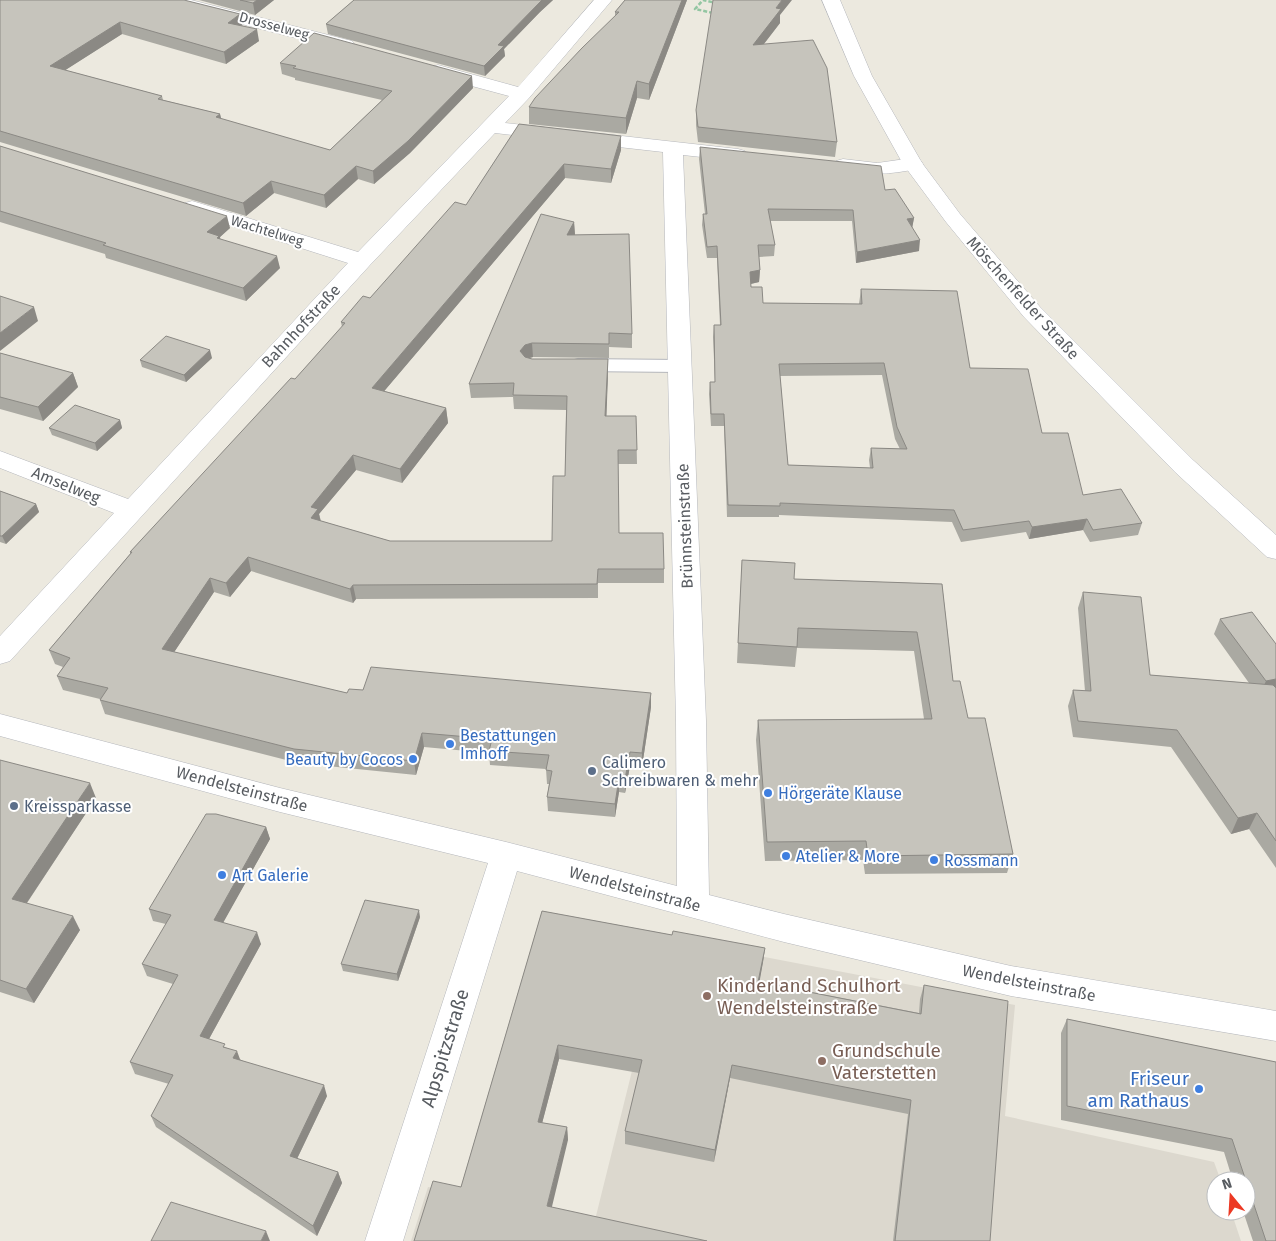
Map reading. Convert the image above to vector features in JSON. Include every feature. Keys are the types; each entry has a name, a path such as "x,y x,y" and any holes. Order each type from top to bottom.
{"street":[{"name":"Drosselweg","path":"170,0 361,50"},
{"name":"Bahnhofstraße","path":"0,654 362,260 492,127 603,0"},
{"name":"Möschenfelder Straße","path":"831,0 863,76 913,164 953,218 1032,312 1184,466 1276,550"},
{"path":"417,65 522,94"},
{"path":"492,127 753,156"},
{"name":"Brünnsteinstraße","path":"672,148 692,749 694,843 692,903"},
{"path":"820,163 877,169 913,164"},
{"name":"Wachtelweg","path":"172,201 362,260"},
{"name":"Amselweg","path":"0,459 131,510"},
{"name":"Wendelsteinstraße","path":"0,724 280,800 506,855 784,928 1011,981 1276,1026"},
{"name":"Alpspitzstraße","path":"384,1241 506,855"}],"lane":[{"path":"560,365 680,366"}],"path":[{"path":"716,13 695,9 703,0 723,4"}],"shaded area":[{"name":"Grundschule Vaterstetten","path":"665,938 1015,1005 1005,1116 1214,1162 1217,1171 1206,1171 1206,1221 1234,1221 1241,1241 411,1241 428,1187 594,1224"}],"building":[{"path":"0,0 184,0 240,14 228,23 257,29 224,52 120,22 50,66 162,96 158,99 220,114 216,117 330,150 392,91 293,68 296,66 280,63 314,33 472,76 408,141 373,171 356,166 324,195 271,181 243,203 0,131"},
{"path":"240,0 257,0 253,3"},
{"path":"354,0 542,0 498,45 504,46 484,66 326,24"},
{"path":"625,0 682,0 649,84 637,81 626,118 529,107 535,98 582,48 619,12 615,12"},
{"path":"713,0 782,0 776,8 781,9 753,45 813,40 827,68 837,142 698,127 696,110"},
{"path":"519,124 621,136 611,169 564,164 372,388 446,408 400,469 353,455 311,507 318,509 311,518 390,541 552,541 553,476 565,476 567,396 513,395 514,383 469,384 541,214 574,222 567,235 629,234 632,334 609,333 609,344 532,343 525,345 520,351 525,357 532,359 608,359 605,416 636,416 637,450 618,450 619,533 663,533 664,569 598,569 597,584 353,585 350,589 248,557 226,583 210,578 162,649 347,693 349,689 363,690 371,667 651,693 642,753 630,752 625,779 619,778 615,804 547,797 552,771 546,770 549,755 489,751 492,739 422,733 414,761 294,749 100,700 108,688 57,676 70,658 49,650 132,552 130,552 291,378 295,379 345,323 341,322 363,296 370,298 455,202 466,205"},
{"path":"0,146 227,216 207,232 219,236 217,238 277,256 243,288 103,245 106,243 0,211"},
{"path":"700,147 881,166 885,190 895,189 914,218 907,219 920,240 857,252 853,210 768,209 775,245 758,245 760,270 750,272 751,287 762,287 763,303 862,304 861,289 957,291 970,368 1028,369 1042,433 1068,433 1083,495 1121,489 1142,523 1093,530 1087,519 1032,527 1029,521 963,530 954,510 780,503 780,506 728,505 724,414 711,414 710,382 715,382 714,325 721,325 717,246 707,247 703,214 707,214","holes":["884,363 897,427 907,449 871,448 873,468 788,465 779,364"]},
{"path":"0,296 34,307 0,333"},
{"path":"166,336 210,350 184,375 140,360"},
{"path":"0,353 73,373 38,407 0,397"},
{"path":"75,405 120,420 95,443 49,428"},
{"path":"0,491 36,504 2,536 0,536"},
{"path":"742,560 795,563 794,579 942,584 953,681 960,681 968,718 985,718 1013,854 868,856 866,841 767,842 758,720 932,719 917,632 798,628 797,647 738,643"},
{"path":"1083,592 1141,597 1150,675 1273,685 1276,688 1276,841 1257,813 1238,818 1177,730 1078,721 1073,690 1091,691"},
{"path":"1252,612 1276,644 1276,679 1266,681 1220,619"},
{"path":"0,760 90,783 12,899 73,916 26,989 0,980"},
{"path":"206,814 216,814 266,827 214,920 257,932 200,1036 225,1044 223,1047 237,1051 233,1058 324,1085 290,1156 338,1172 313,1226 151,1116 173,1075 130,1062 178,975 142,964 171,915 149,909"},
{"path":"365,900 419,910 397,974 341,964"},
{"path":"542,911 672,935 673,931 765,948 758,982 921,1014 924,985 1008,1001 990,1241 895,1241 911,1100 732,1065 715,1150 625,1131 642,1060 558,1045 538,1122 567,1127 547,1206 707,1241 414,1241 433,1181 461,1187"},
{"path":"1067,1019 1276,1062 1276,1241 1266,1241 1256,1211 1256,1171 1243,1171 1232,1139 1067,1106"},
{"path":"171,1202 266,1231 261,1241 151,1241"}],"place":[{"name":"Bestattungen Imhoff","path":"450,744"},
{"name":"Beauty by Cocos","path":"413,759"},
{"name":"Calimero Schreibwaren & mehr","path":"592,771"},
{"name":"Hörgeräte Klause","path":"768,793"},
{"name":"Kreissparkasse","path":"14,806"},
{"name":"Atelier & More","path":"786,856"},
{"name":"Rossmann","path":"934,860"},
{"name":"Art Galerie","path":"222,875"},
{"name":"Kinderland Schulhort Wendelsteinstraße","path":"707,996"},
{"name":"Grundschule Vaterstetten","path":"822,1061"},
{"name":"Friseur am Rathaus","path":"1199,1089"}]}
